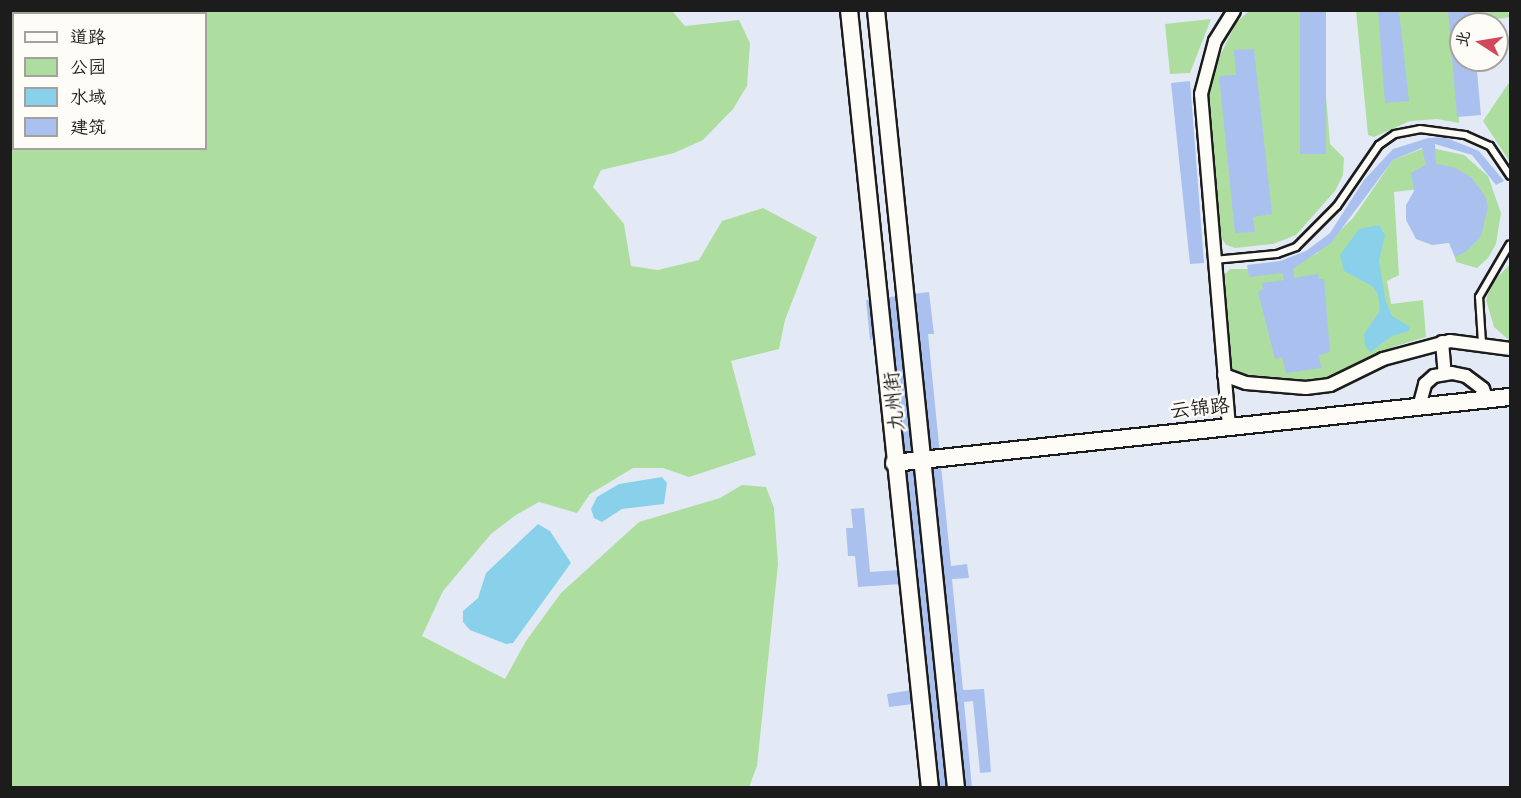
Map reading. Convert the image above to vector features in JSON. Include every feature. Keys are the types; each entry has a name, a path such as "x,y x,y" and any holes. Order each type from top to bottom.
{"main road":[{"name":"九州街","path":"849,10 894,463 930,788"},
{"name":"九州街","path":"876,10 956,788"},
{"name":"云锦路","path":"894,463 1510,397"}],"street":[{"path":"1229,427 1201,94 1215,41 1234,10"},
{"path":"1224,375 1246,383 1284,388 1330,385 1383,359 1442,342 1482,343 1510,350"},
{"path":"1442,342 1445,374"},
{"path":"1419,407 1425,384 1434,376 1445,374 1466,376 1483,389 1487,399"},
{"path":"1226,394 1246,383"}],"lane":[{"path":"1214,260 1277,254 1296,247 1337,206 1379,145 1395,134 1420,129 1465,135 1490,146 1510,176"},
{"path":"1482,343 1479,297 1510,244"}],"green space":[{"path":"1507,10 1508,12 1449,12 1449,72 1457,72 1459,123 1437,119 1410,121 1374,137 1368,135 1356,11"},
{"path":"11,11 672,11 685,26 739,20 750,43 747,86 733,109 703,140 674,153 601,170 593,187 624,224 631,266 658,270 699,260 722,221 763,208 817,237 785,320 779,349 731,361 756,455 689,477 663,468 633,468 590,494 577,513 539,502 516,515 491,534 443,591 422,636 505,679 526,641 561,593 639,522 720,498 742,485 766,487 774,508 778,564 757,766 749,787 11,787"},
{"path":"1249,11 1319,11 1330,144 1344,158 1343,175 1335,191 1296,235 1273,244 1235,248 1226,245 1220,235 1208,98 1216,64 1236,23"},
{"path":"1211,19 1190,73 1170,74 1165,24"},
{"path":"1510,81 1510,162 1483,121"},
{"path":"1427,147 1464,155 1488,176 1501,213 1496,244 1488,258 1477,268 1456,262 1443,194 1428,188 1394,192 1399,275 1387,281 1391,304 1423,300 1426,337 1396,346 1326,378 1293,383 1235,372 1230,366 1225,274 1230,269 1280,269 1316,254 1353,218 1393,160"},
{"path":"1510,264 1510,341 1494,327 1486,300 1492,283"}],"water":[{"path":"1379,225 1385,235 1379,261 1386,302 1392,316 1410,327 1408,331 1392,336 1371,352 1365,346 1364,334 1380,311 1378,294 1372,286 1344,271 1340,255 1359,229"},
{"path":"662,477 667,483 664,504 622,509 602,522 594,518 591,509 597,497 619,484"},
{"path":"538,524 550,531 571,563 513,643 506,644 470,630 463,622 463,611 478,598 486,573"}],"building":[{"path":"1300,10 1326,10 1326,154 1300,154"},
{"path":"1378,10 1399,10 1409,101 1385,103"},
{"path":"1448,10 1471,10 1471,12 1449,12 1449,22"},
{"path":"1254,49 1272,214 1253,217 1255,232 1235,233 1219,76 1236,75 1234,50"},
{"path":"1453,72 1477,72 1481,115 1457,117"},
{"path":"1190,81 1204,263 1190,264 1171,83"},
{"path":"1444,137 1479,151 1504,181 1496,185 1472,155 1435,144 1436,164 1453,167 1471,177 1485,196 1488,207 1481,236 1467,251 1455,257 1449,243 1432,245 1416,239 1406,220 1406,205 1414,191 1411,173 1426,165 1422,148 1393,160 1331,243 1293,269 1294,278 1318,274 1319,279 1324,279 1330,352 1319,355 1321,368 1286,373 1282,357 1275,359 1258,292 1263,289 1262,283 1284,280 1282,273 1249,277 1247,265 1280,261 1306,251 1330,233 1364,180 1393,149 1428,138"},
{"path":"929,292 934,334 928,334 951,566 967,564 969,578 952,579 963,690 984,689 989,745 991,772 980,773 973,701 964,702 972,788 922,788 913,704 889,707 887,694 912,690 901,584 858,587 855,556 848,556 846,528 853,528 851,509 864,508 870,572 899,570 875,339 870,340 866,300"}]}
